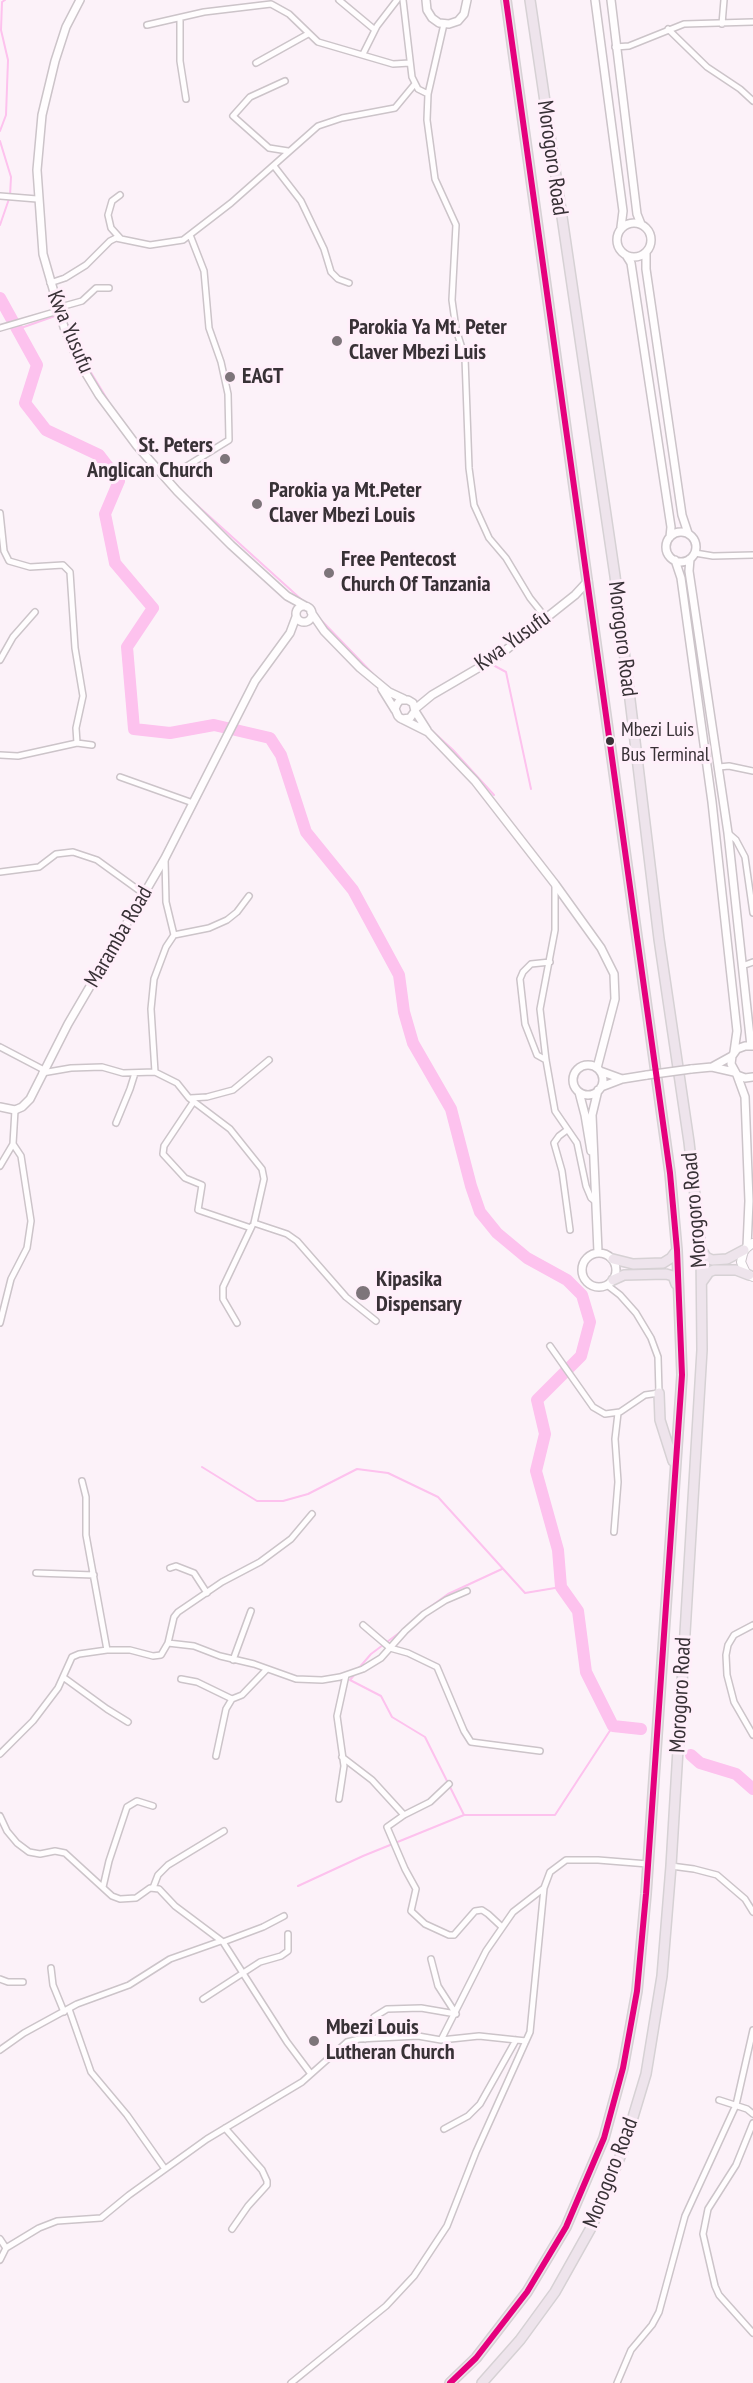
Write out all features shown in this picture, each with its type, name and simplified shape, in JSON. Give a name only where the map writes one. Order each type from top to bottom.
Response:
[{"type":"highway","name":"Morogoro Road","points":[[450,2383],[476,2358],[527,2292],[566,2227],[604,2138],[623,2068],[637,1991],[648,1864],[682,1375],[670,1173],[506,0]]},
{"type":"highway","name":"Morogoro Road","points":[[482,2383],[520,2340],[555,2292],[592,2226],[624,2147],[646,2074],[660,1987],[671,1866],[702,1362],[701,1249],[689,1142],[659,939],[615,576],[530,0]]},
{"type":"highway","points":[[701,1249],[706,1257],[712,1260],[727,1259],[748,1247]]},
{"type":"highway","points":[[613,1259],[633,1264],[663,1263],[671,1258],[676,1250]]},
{"type":"highway","points":[[702,1282],[709,1272],[714,1270],[736,1270],[751,1276]]},
{"type":"highway","points":[[610,1282],[624,1275],[666,1274],[673,1276],[677,1286]]},
{"type":"highway","points":[[658,1393],[660,1420],[675,1469]]},
{"type":"main road","points":[[748,1247],[741,1258],[742,1266],[751,1276]]},
{"type":"street","name":"Kwa Yusufu","points":[[80,0],[66,27],[42,115],[37,199],[43,254],[57,309],[79,362],[109,410],[166,479],[231,545],[286,596],[309,609],[324,630],[377,682],[395,696],[407,699],[419,700],[432,695],[497,657],[575,595],[588,581]]},
{"type":"street","points":[[241,7],[242,0]]},
{"type":"street","points":[[339,0],[375,30]]},
{"type":"street","points":[[363,54],[375,30],[397,0]]},
{"type":"street","points":[[403,0],[414,85],[428,94]]},
{"type":"street","points":[[426,0],[429,14],[435,21],[444,24],[453,23],[462,18],[467,0]]},
{"type":"street","points":[[595,0],[622,200],[621,227],[616,243],[631,263],[671,527],[667,551],[675,560],[681,578],[712,802],[737,1032],[731,1064],[745,1097],[749,1201],[748,1247]]},
{"type":"street","points":[[611,0],[615,48],[637,214],[641,224]]},
{"type":"street","points":[[722,24],[724,0]]},
{"type":"street","points":[[147,25],[204,12],[262,3],[274,4],[321,43],[393,64],[410,63]]},
{"type":"street","points":[[180,18],[180,61],[186,99]]},
{"type":"street","points":[[615,48],[629,46],[684,24],[753,22]]},
{"type":"street","points":[[444,24],[428,94],[428,139],[435,179],[456,225],[452,300],[456,329],[465,358],[469,468],[474,505],[489,538],[506,558],[530,598],[546,618]]},
{"type":"street","points":[[668,29],[707,67],[740,89],[753,101]]},
{"type":"street","points":[[256,63],[308,34]]},
{"type":"street","points":[[285,81],[250,97],[233,116],[269,148],[288,151]]},
{"type":"street","points":[[50,284],[86,265],[110,241],[120,238],[150,245],[173,243],[190,235],[274,166],[318,126],[342,118],[394,108],[414,85]]},
{"type":"street","points":[[274,166],[301,201],[324,249],[331,272],[338,279],[349,283]]},
{"type":"street","points":[[120,195],[111,201],[108,215],[111,228],[120,238]]},
{"type":"street","points":[[0,196],[37,199]]},
{"type":"street","points":[[621,227],[629,223],[641,224],[648,229],[651,237],[646,252],[646,269],[682,514],[688,533],[696,542],[689,571],[728,833],[752,1046],[741,1047],[712,1067]]},
{"type":"street","points":[[166,479],[229,440],[228,393],[221,362],[209,328],[204,271],[190,235]]},
{"type":"street","points":[[626,255],[634,257],[646,252]]},
{"type":"street","points":[[2,327],[82,301],[96,288],[109,288]]},
{"type":"street","points":[[0,513],[4,550],[9,561],[30,567],[63,565],[70,572],[75,648],[83,696],[76,728],[77,743]]},
{"type":"street","points":[[670,537],[680,531],[688,533]]},
{"type":"street","points":[[675,560],[682,562],[692,556],[753,555]]},
{"type":"street","name":"Kwa Yusufu","points":[[286,596],[296,615],[305,622],[324,630]]},
{"type":"street","points":[[301,606],[309,609],[311,618],[290,633],[301,606]]},
{"type":"street","points":[[0,660],[13,637],[35,612]]},
{"type":"street","name":"Maramba Road","points":[[15,1110],[30,1099],[68,1023],[165,858],[255,681],[290,633]]},
{"type":"street","name":"Kwa Yusufu","points":[[377,682],[395,711]]},
{"type":"street","name":"Kwa Yusufu","points":[[415,710],[432,695]]},
{"type":"street","points":[[428,732],[402,719],[395,711],[398,702],[407,699],[413,703],[428,732],[475,781],[555,884],[601,948],[614,974],[615,999],[599,1069],[603,1079],[592,1115],[598,1252]]},
{"type":"street","points":[[402,719],[410,718],[415,710]]},
{"type":"street","points":[[0,755],[18,756],[77,743],[92,745]]},
{"type":"street","points":[[719,767],[729,766],[753,771]]},
{"type":"street","points":[[120,777],[193,803]]},
{"type":"street","points":[[728,833],[736,840],[745,856],[753,913]]},
{"type":"street","points":[[0,872],[39,867],[60,852],[73,852],[97,860],[144,894]]},
{"type":"street","points":[[165,858],[166,902],[174,935]]},
{"type":"street","points":[[555,884],[556,921],[540,1009],[546,1060],[555,1111],[577,1143],[586,1186],[591,1198],[596,1202]]},
{"type":"street","points":[[155,1072],[151,1009],[154,979],[166,947],[174,935],[209,928],[227,920],[237,912],[249,896]]},
{"type":"street","points":[[546,1060],[537,1055],[525,1024],[520,979],[531,964],[550,962]]},
{"type":"street","points":[[742,966],[753,962]]},
{"type":"street","points":[[0,1047],[43,1071],[95,1066],[123,1074],[155,1072],[180,1085],[191,1100],[230,1129],[263,1172],[264,1179],[252,1225],[223,1287],[223,1299],[237,1323]]},
{"type":"street","points":[[269,1060],[233,1090],[191,1100],[164,1146],[163,1154],[185,1178],[202,1185],[198,1210],[287,1234],[297,1241],[346,1297],[376,1321]]},
{"type":"street","points":[[593,1156],[579,1092],[573,1081],[575,1072],[585,1065],[622,1079]]},
{"type":"street","points":[[579,1092],[587,1095],[622,1079],[712,1067],[745,1078],[753,1077]]},
{"type":"street","points":[[116,1123],[135,1073]]},
{"type":"street","points":[[0,1107],[15,1110],[13,1144],[0,1166]]},
{"type":"street","points":[[567,1130],[554,1143],[561,1171],[570,1230]]},
{"type":"street","points":[[0,1323],[11,1280],[27,1248],[31,1221],[21,1156],[13,1144]]},
{"type":"street","points":[[598,1252],[613,1259],[616,1271],[610,1282],[598,1287],[592,1285],[583,1274],[585,1260],[598,1252]]},
{"type":"street","points":[[550,1346],[593,1407],[604,1414],[618,1413],[645,1395],[658,1393],[658,1357],[651,1338],[636,1313],[610,1282]]},
{"type":"street","points":[[614,1532],[618,1482],[615,1439],[618,1413]]},
{"type":"street","points":[[82,1481],[86,1497],[86,1535],[107,1650]]},
{"type":"street","points":[[1,1749],[33,1720],[58,1688],[74,1656],[107,1650],[130,1650],[153,1656],[161,1655],[168,1643],[174,1617],[235,1574],[260,1563],[299,1531],[312,1514]]},
{"type":"street","points":[[170,1568],[176,1566],[194,1572],[207,1593]]},
{"type":"street","points":[[36,1573],[94,1575]]},
{"type":"street","points":[[168,1643],[187,1644],[233,1660],[306,1680],[322,1680],[363,1670],[374,1663],[405,1631],[432,1609],[467,1591]]},
{"type":"street","points":[[233,1660],[251,1611]]},
{"type":"street","points":[[363,1625],[390,1648],[408,1653],[438,1667],[464,1731],[471,1742],[540,1751]]},
{"type":"street","points":[[753,1625],[734,1635],[728,1645],[726,1655],[727,1675],[734,1702],[753,1735]]},
{"type":"street","points":[[216,1756],[226,1708],[232,1699],[242,1695],[267,1669]]},
{"type":"street","points":[[339,1799],[344,1766],[337,1716],[346,1675]]},
{"type":"street","points":[[63,1677],[128,1722]]},
{"type":"street","points":[[181,1679],[197,1682],[232,1699]]},
{"type":"street","points":[[342,1757],[372,1780],[404,1815]]},
{"type":"street","points":[[449,1784],[430,1802],[389,1824],[387,1830],[416,1888],[411,1911],[416,1917],[443,1934],[454,1935],[475,1911],[482,1910],[502,1927]]},
{"type":"street","points":[[103,1887],[127,1807],[137,1801],[153,1806]]},
{"type":"street","points":[[0,1816],[16,1843],[29,1852],[65,1853],[112,1896],[128,1900],[153,1888],[158,1875],[168,1865],[225,1831]]},
{"type":"street","points":[[291,2383],[386,2306],[414,2276],[447,2226],[476,2152],[532,2024],[532,1995],[543,1914],[544,1888],[550,1872],[566,1860],[648,1864]]},
{"type":"street","points":[[671,1866],[717,1875],[745,1899],[753,1912]]},
{"type":"street","points":[[153,1888],[159,1890],[175,1906],[222,1942],[287,2042],[311,2074]]},
{"type":"street","points":[[441,2040],[486,1951],[502,1927],[513,1912],[544,1888]]},
{"type":"street","points":[[0,2050],[24,2032],[66,2011],[129,1985],[170,1959],[263,1927],[284,1917]]},
{"type":"street","points":[[203,1999],[260,1962],[281,1956],[288,1951],[288,1934]]},
{"type":"street","points":[[431,1959],[438,1986],[456,2014]]},
{"type":"street","points":[[51,1968],[53,1984],[91,2072],[127,2115],[165,2169]]},
{"type":"street","points":[[0,1979],[22,1982]]},
{"type":"street","points":[[364,2039],[374,2017],[387,2009],[421,2008],[456,2014]]},
{"type":"street","points":[[617,2383],[631,2350],[652,2325],[659,2312],[685,2216],[736,2105],[753,2030]]},
{"type":"street","points":[[0,2260],[6,2248],[39,2228],[57,2221],[101,2218],[165,2169],[225,2128],[302,2082],[340,2046],[354,2040],[418,2036],[441,2040],[479,2036],[526,2041]]},
{"type":"street","points":[[444,2128],[468,2116],[480,2104],[516,2040]]},
{"type":"street","points":[[719,2100],[736,2105],[753,2114]]},
{"type":"street","points":[[753,2123],[736,2165],[708,2209],[704,2234],[719,2295],[753,2333]]},
{"type":"street","points":[[225,2128],[262,2170],[267,2181],[267,2185],[231,2229]]},
{"type":"street","points":[[0,2239],[6,2248]]},
{"type":"waterway","points":[[0,131],[6,115],[8,60],[1,30],[2,2],[5,0]]},
{"type":"waterway","points":[[0,141],[11,177],[10,196],[0,225]]},
{"type":"waterway","points":[[0,298],[37,365],[25,403],[46,430],[99,455],[119,481],[105,514],[115,563],[153,608],[127,647],[134,729],[170,733],[214,725],[270,738],[281,755],[306,832],[353,890],[399,975],[404,1012],[413,1043],[451,1109],[480,1212],[497,1233],[527,1258],[567,1280],[582,1295],[590,1322],[581,1356],[537,1400],[545,1434],[536,1471],[558,1550],[561,1587],[578,1611],[586,1672],[613,1726],[641,1729]]},
{"type":"waterway","points":[[16,326],[21,328],[55,316]]},
{"type":"waterway","points":[[68,325],[79,353],[112,407]]},
{"type":"waterway","points":[[137,441],[155,461]]},
{"type":"waterway","points":[[178,488],[303,601]]},
{"type":"waterway","points":[[319,618],[376,677]]},
{"type":"waterway","points":[[476,673],[493,665],[506,672],[531,789]]},
{"type":"waterway","points":[[429,728],[453,750],[494,795]]},
{"type":"waterway","points":[[202,1467],[257,1501],[283,1501],[308,1494],[357,1469],[388,1473],[438,1497],[525,1593],[561,1587]]},
{"type":"waterway","points":[[423,1612],[448,1594],[502,1569]]},
{"type":"waterway","points":[[358,1669],[371,1654],[403,1630]]},
{"type":"waterway","points":[[355,1674],[350,1680],[381,1696],[392,1717],[425,1737],[464,1815]]},
{"type":"waterway","points":[[298,1886],[363,1856],[464,1815],[555,1815],[613,1726]]},
{"type":"waterway","points":[[691,1755],[700,1763],[736,1774],[753,1789]]},
{"type":"transit line","points":[[450,2383],[476,2358],[527,2292],[566,2227],[604,2138],[623,2068],[637,1991],[646,1894],[682,1375],[677,1250],[670,1173],[506,0]]},
{"type":"place","name":"Parokia Ya Mt. Peter Claver Mbezi Luis","points":[[337,341]]},
{"type":"place","name":"EAGT","points":[[230,377]]},
{"type":"place","name":"St. Peters Anglican Church","points":[[225,459]]},
{"type":"place","name":"Parokia ya Mt.Peter Claver Mbezi Louis","points":[[257,504]]},
{"type":"place","name":"Free Pentecost Church Of Tanzania","points":[[329,573]]},
{"type":"place","name":"Mbezi Luis Bus Terminal","points":[[610,741]]},
{"type":"place","name":"Kipasika Dispensary","points":[[363,1293]]},
{"type":"place","name":"Mbezi Louis Lutheran Church","points":[[314,2041]]}]
